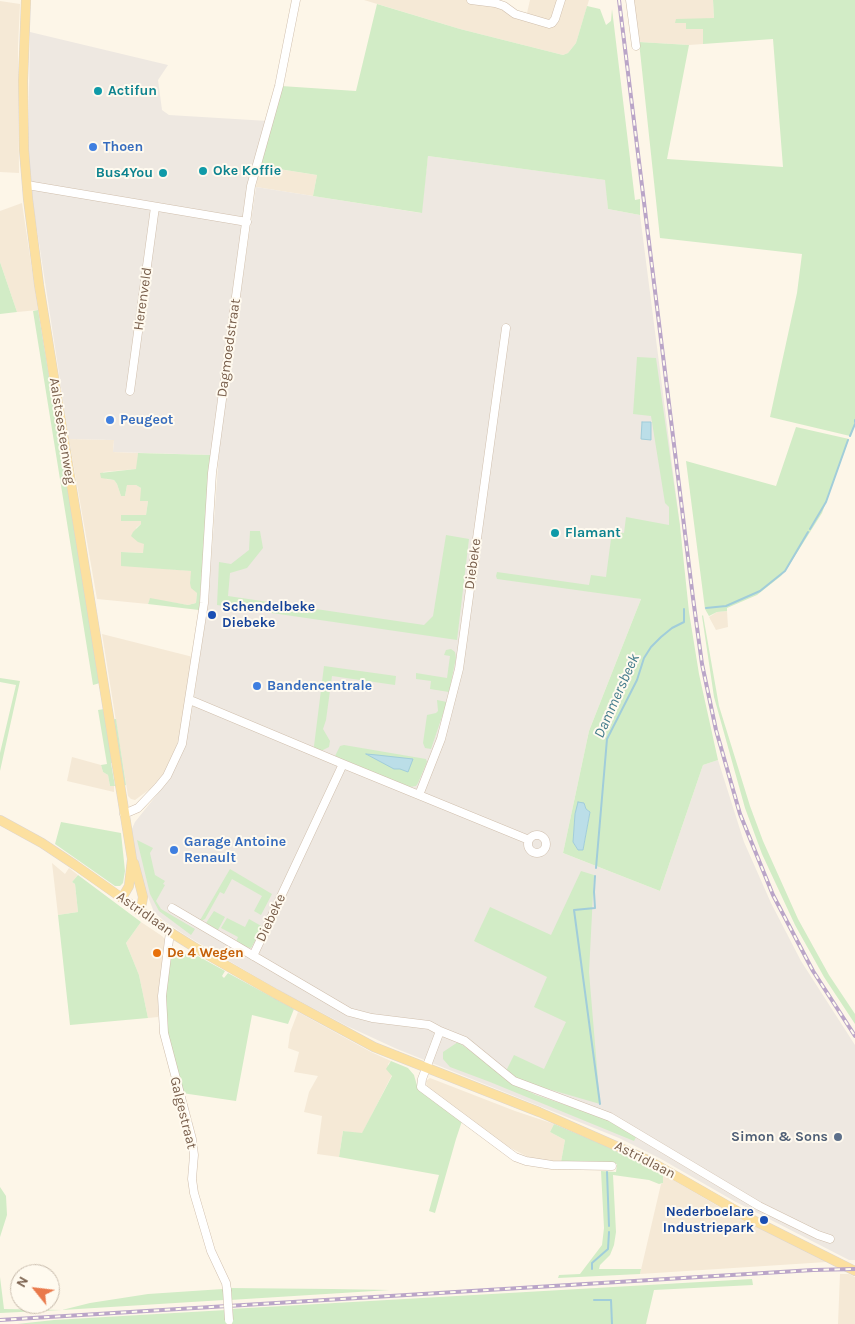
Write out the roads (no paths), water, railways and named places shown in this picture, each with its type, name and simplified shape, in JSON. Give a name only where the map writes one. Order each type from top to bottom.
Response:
[{"type":"main road","name":"Aalstsesteenweg","points":[[26,0],[23,81],[24,150],[39,285],[124,814],[132,859],[143,897],[138,910]]},
{"type":"main road","name":"Astridlaan","points":[[0,820],[42,843],[170,932],[276,994],[374,1047],[612,1143],[648,1160],[736,1210],[855,1271]]},
{"type":"main road","name":"Aalstsesteenweg","points":[[122,898],[129,886],[132,859]]},
{"type":"street","name":"Dagmoedstraat","points":[[124,814],[138,808],[167,776],[182,744],[204,603],[213,465],[253,178],[279,86],[296,0]]},
{"type":"street","points":[[471,0],[495,3],[504,6],[515,14],[548,24],[552,23],[555,19],[561,0]]},
{"type":"street","points":[[630,0],[636,46]]},
{"type":"street","points":[[27,185],[247,222]]},
{"type":"street","name":"Herenveld","points":[[130,391],[155,207]]},
{"type":"street","name":"Diebeke","points":[[419,794],[441,739],[459,669],[506,328]]},
{"type":"street","points":[[190,700],[529,840]]},
{"type":"street","name":"Diebeke","points":[[253,956],[342,764]]},
{"type":"street","name":"Astridlaan","points":[[172,908],[349,1012],[372,1018],[429,1025],[465,1041],[514,1081],[593,1110],[624,1124],[759,1206],[830,1239]]},
{"type":"street","name":"Galgestraat","points":[[170,932],[162,996],[164,1033],[192,1139],[194,1155],[192,1180],[194,1193],[210,1251],[226,1283],[229,1322]]},
{"type":"street","name":"Astridlaan","points":[[440,1031],[421,1083],[422,1087],[515,1158],[552,1165],[612,1166]]},
{"type":"street","points":[[736,1210],[743,1197]]},
{"type":"water","points":[[642,422],[651,422],[651,440],[641,439]]},
{"type":"water","points":[[366,754],[413,759],[408,772],[394,769]]},
{"type":"water","points":[[578,802],[584,803],[586,809],[590,812],[583,850],[578,850],[573,842]]},
{"type":"waterway","name":"Dammersbeek","points":[[850,436],[855,424]]},
{"type":"waterway","name":"Dammersbeek","points":[[810,529],[826,502],[848,440]]},
{"type":"waterway","name":"Dammersbeek","points":[[706,608],[726,606],[760,591],[785,571],[808,532]]},
{"type":"waterway","name":"Dammersbeek","points":[[596,868],[607,739],[637,680],[644,658],[661,637],[672,628],[684,622],[684,609]]},
{"type":"waterway","name":"Dammersbeek","points":[[595,876],[595,908],[574,910],[600,1104]]},
{"type":"waterway","name":"Dammersbeek","points":[[607,1172],[609,1226]]},
{"type":"waterway","name":"Dammersbeek","points":[[592,1269],[592,1263],[608,1249],[609,1232]]},
{"type":"waterway","name":"Dammersbeek","points":[[594,1300],[611,1300],[612,1324]]},
{"type":"railway","points":[[619,0],[693,598],[702,664],[716,730],[740,814],[773,895],[813,971],[855,1036]]},
{"type":"railway","points":[[0,1320],[813,1270],[855,1269]]},
{"type":"place","name":"Actifun","points":[[98,91]]},
{"type":"place","name":"Thoen","points":[[93,147]]},
{"type":"place","name":"Oke Koffie","points":[[203,171]]},
{"type":"place","name":"Bus4You","points":[[163,173]]},
{"type":"place","name":"Peugeot","points":[[110,420]]},
{"type":"place","name":"Flamant","points":[[555,533]]},
{"type":"place","name":"Schendelbeke Diebeke","points":[[212,615]]},
{"type":"place","name":"Bandencentrale","points":[[257,686]]},
{"type":"place","name":"Garage Antoine Renault","points":[[174,850]]},
{"type":"place","name":"De 4 Wegen","points":[[157,953]]},
{"type":"place","name":"Simon & Sons","points":[[838,1137]]},
{"type":"place","name":"Nederboelare Industriepark","points":[[764,1220]]}]
